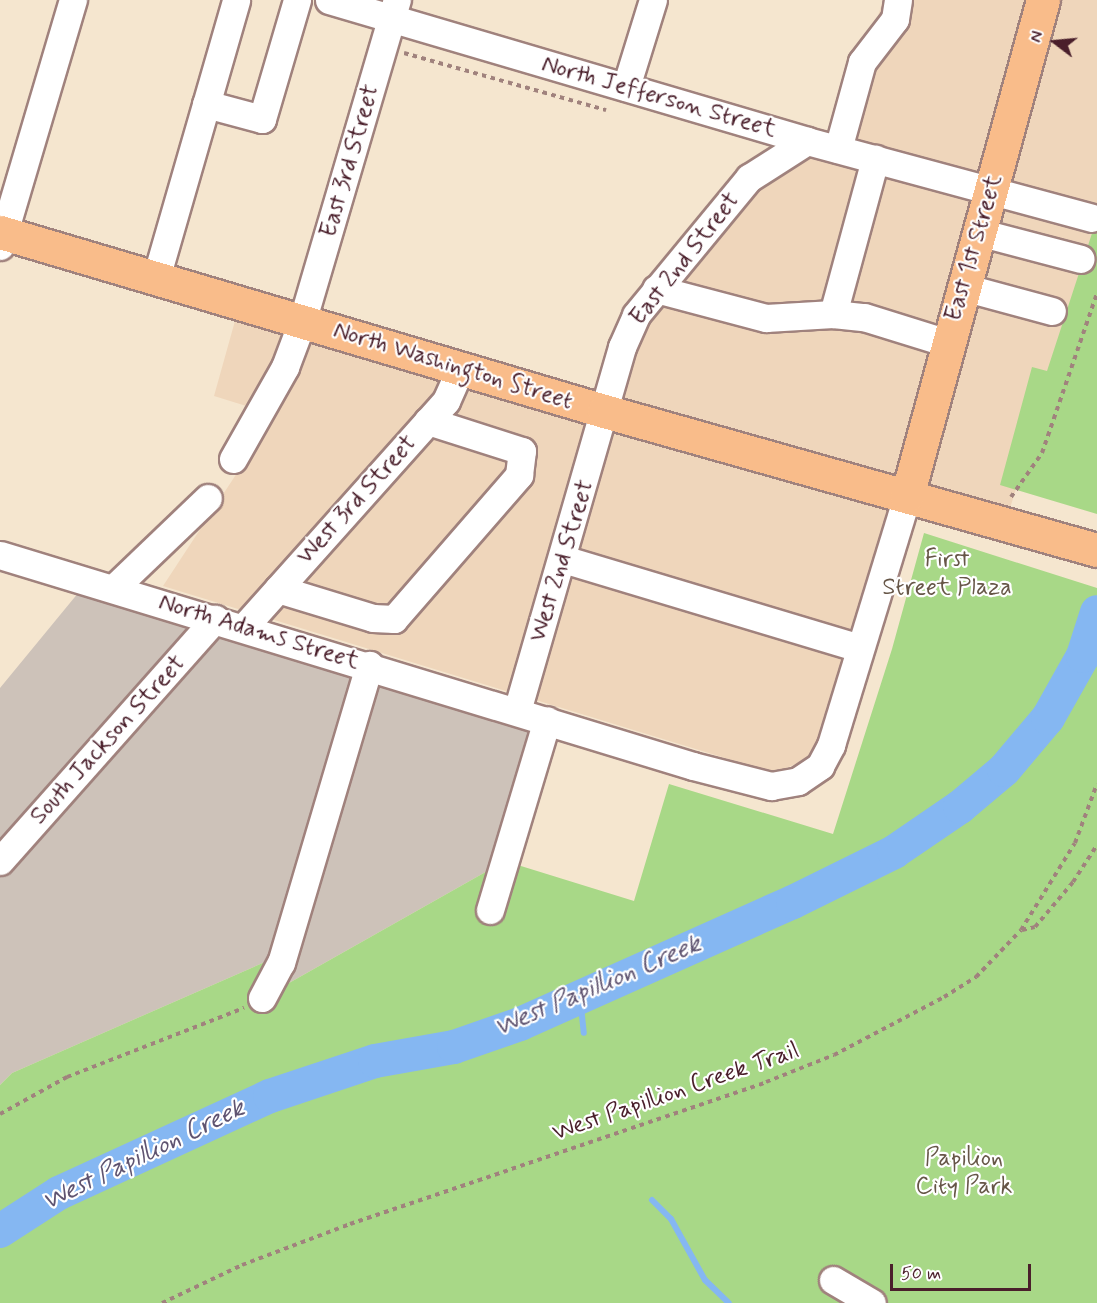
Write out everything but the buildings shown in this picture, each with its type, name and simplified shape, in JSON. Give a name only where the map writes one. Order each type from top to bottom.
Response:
[{"type":"main road","name":"East 1st Street","points":[[906,496],[1043,0]]},
{"type":"main road","name":"North Washington Street","points":[[1,237],[156,278],[604,411],[1097,549]]},
{"type":"street","points":[[1,237],[11,168],[73,0]]},
{"type":"street","points":[[156,278],[236,0]]},
{"type":"street","points":[[206,104],[262,119],[297,0]]},
{"type":"street","name":"North Jefferson Street","points":[[329,0],[395,9],[626,87],[765,129],[1092,218]]},
{"type":"street","points":[[626,87],[653,0]]},
{"type":"street","points":[[838,149],[862,62],[895,19],[898,0]]},
{"type":"street","name":"East 3rd Street","points":[[233,459],[285,368],[303,322],[395,9]]},
{"type":"street","points":[[749,178],[765,129]]},
{"type":"street","points":[[749,178],[807,141]]},
{"type":"street","points":[[833,314],[875,159]]},
{"type":"street","name":"East 2nd Street","points":[[604,411],[628,331],[656,289],[749,178]]},
{"type":"street","points":[[978,232],[1081,259]]},
{"type":"street","points":[[963,287],[1052,311]]},
{"type":"street","points":[[656,289],[766,318],[833,314],[864,317],[948,342]]},
{"type":"street","name":"West 3rd Street","points":[[244,627],[446,401],[461,369]]},
{"type":"street","name":"West 2nd Street","points":[[517,711],[564,560],[604,411]]},
{"type":"street","points":[[278,589],[373,618],[394,619],[519,475],[522,451],[428,421]]},
{"type":"street","points":[[490,910],[548,720],[771,786],[798,781],[820,766],[831,745],[906,496]]},
{"type":"street","points":[[114,588],[208,498]]},
{"type":"street","name":"North Adams Street","points":[[0,555],[548,720]]},
{"type":"street","points":[[564,560],[860,648]]},
{"type":"street","name":"South Jackson Street","points":[[0,861],[215,619]]},
{"type":"street","points":[[261,998],[281,963],[369,665]]},
{"type":"street","points":[[833,1280],[872,1303]]},
{"type":"path","points":[[383,48],[606,111]]},
{"type":"path","points":[[1011,497],[1042,453],[1097,293]]},
{"type":"path","name":"West Papillion Creek Trail","points":[[162,1303],[242,1265],[351,1224],[490,1174],[694,1110],[834,1056],[976,977],[1021,930],[1075,843],[1097,784]]},
{"type":"path","points":[[1021,930],[1035,927],[1073,882],[1097,845]]},
{"type":"path","points":[[0,1114],[67,1077],[244,1008],[261,998]]},
{"type":"shaded area","points":[[883,0],[1097,0],[1097,226],[1003,531],[892,498],[815,756],[774,773],[163,586],[275,415],[214,396],[240,303],[577,410],[778,142],[835,154]]},
{"type":"shaded area","points":[[88,581],[547,720],[505,861],[289,983],[274,958],[12,1073],[0,1085],[0,688]]},
{"type":"green space","points":[[1097,218],[1097,514],[1000,485],[1032,367],[1047,371]]},
{"type":"green space","points":[[924,533],[1097,588],[1097,1303],[0,1303],[0,1085],[12,1073],[274,958],[303,929],[289,983],[505,861],[634,901],[669,784],[833,834],[892,649]]},
{"type":"waterway","name":"West Papillion Creek","points":[[0,1231],[59,1193],[270,1096],[375,1061],[454,1047],[520,1024],[793,902],[894,852],[960,807],[1004,770],[1048,718],[1083,656],[1097,612]]},
{"type":"waterway","points":[[580,997],[584,1033]]},
{"type":"waterway","points":[[652,1200],[671,1219],[705,1280],[729,1303]]},
{"type":"park label","name":"First Street Plaza","points":[[947,574]]},
{"type":"park label","name":"Papilion City Park","points":[[964,1173]]}]
